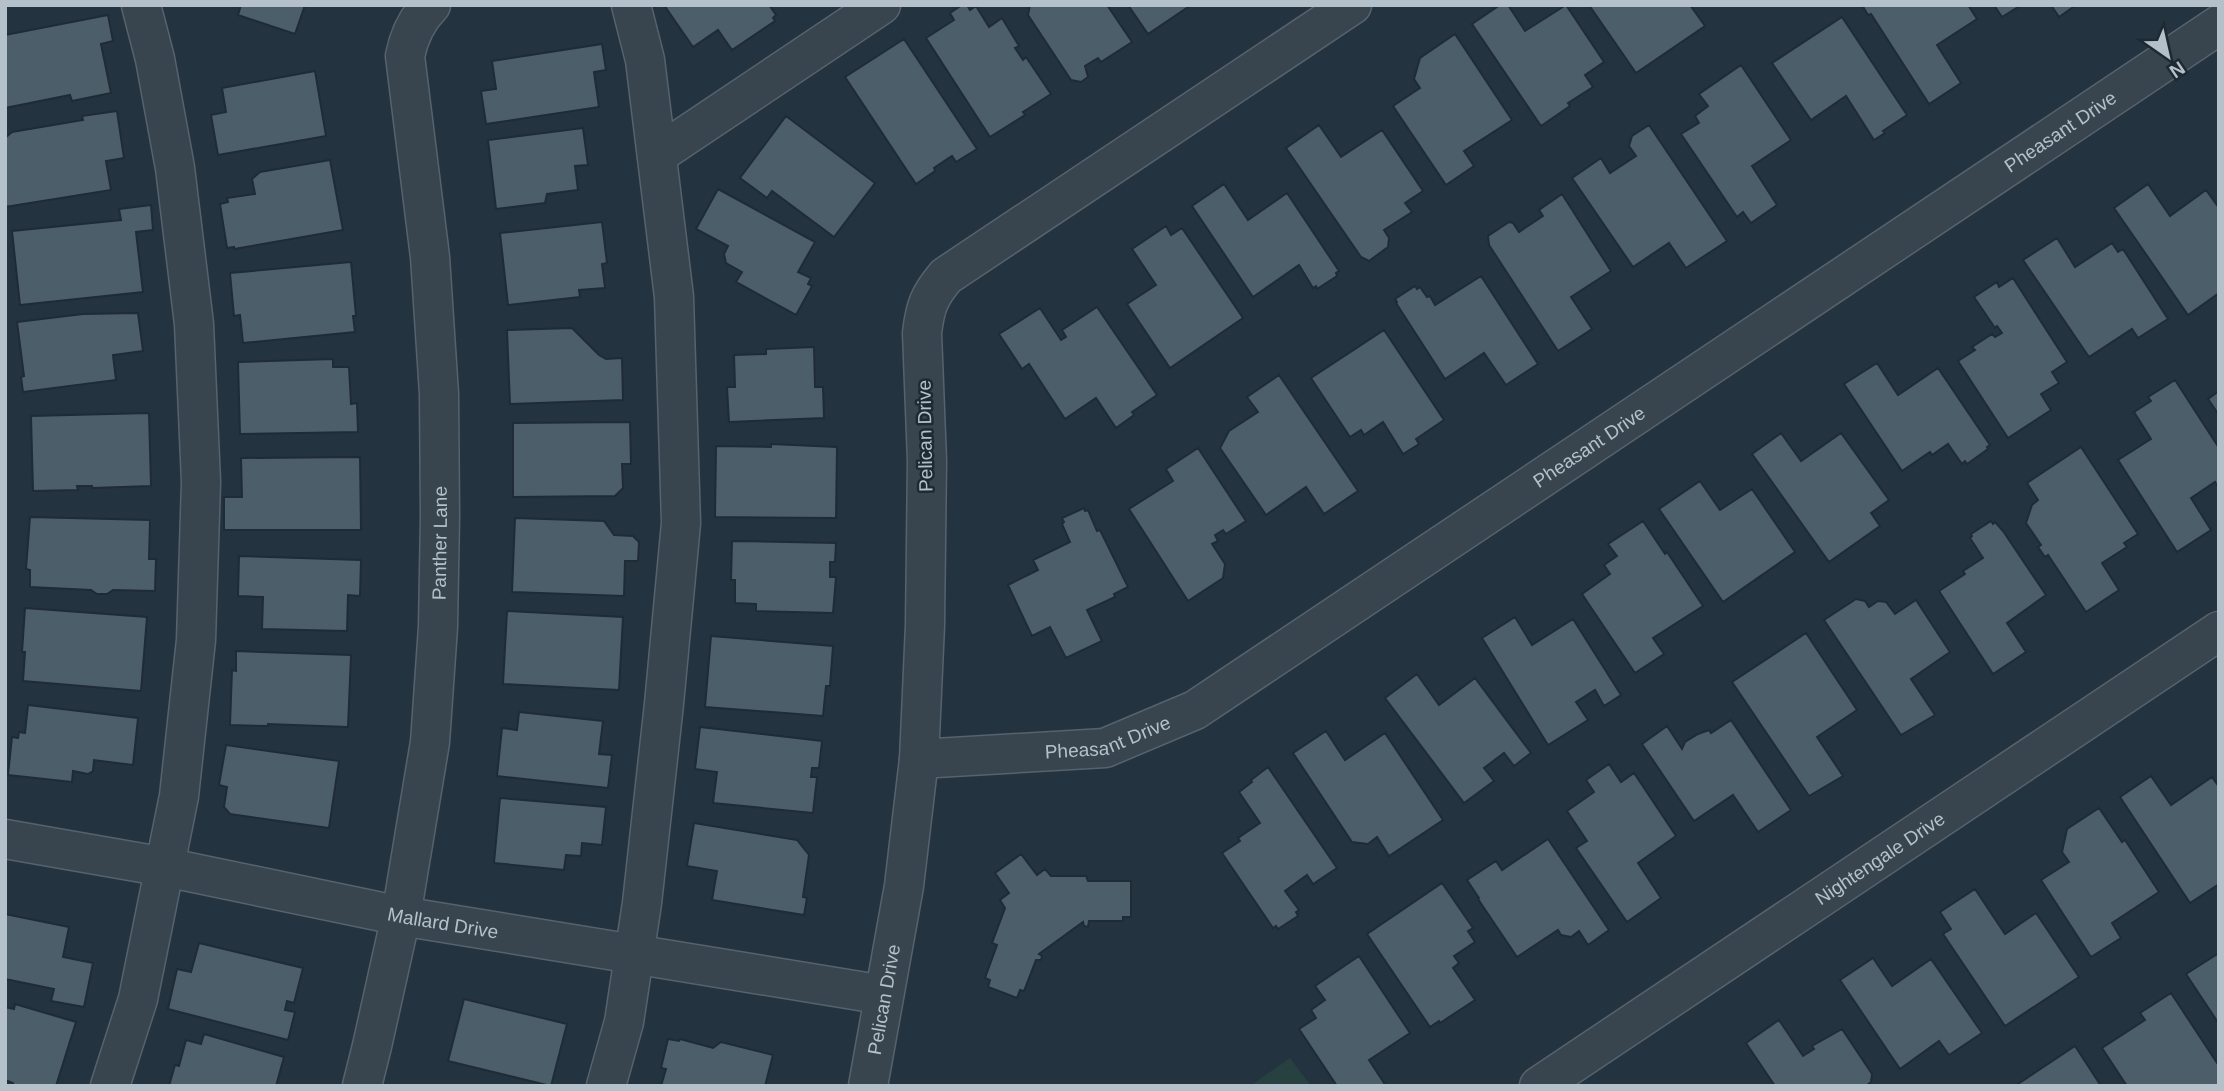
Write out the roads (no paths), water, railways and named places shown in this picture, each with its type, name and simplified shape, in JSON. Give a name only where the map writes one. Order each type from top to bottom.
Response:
[{"type":"street","points":[[110,1086],[138,999],[178,796],[196,639],[201,482],[194,324],[175,168],[155,59],[141,5]]},
{"type":"street","name":"Panther Lane","points":[[362,1086],[401,916],[429,742],[438,627],[439,394],[430,257],[405,56],[410,34],[430,5]]},
{"type":"street","points":[[606,1086],[624,1023],[642,903],[681,523],[674,297],[645,60],[631,5]]},
{"type":"street","points":[[657,155],[881,5]]},
{"type":"street","name":"Pelican Drive","points":[[868,1086],[904,886],[919,760],[925,625],[927,461],[922,333],[924,312],[932,292],[946,276],[1352,5]]},
{"type":"street","name":"Pheasant Drive","points":[[919,760],[1105,748],[1195,710],[2219,25]]},
{"type":"street","name":"Nightengale Drive","points":[[1539,1086],[2219,631]]},
{"type":"street","name":"Mallard Drive","points":[[5,839],[166,867],[401,916],[884,995]]}]
